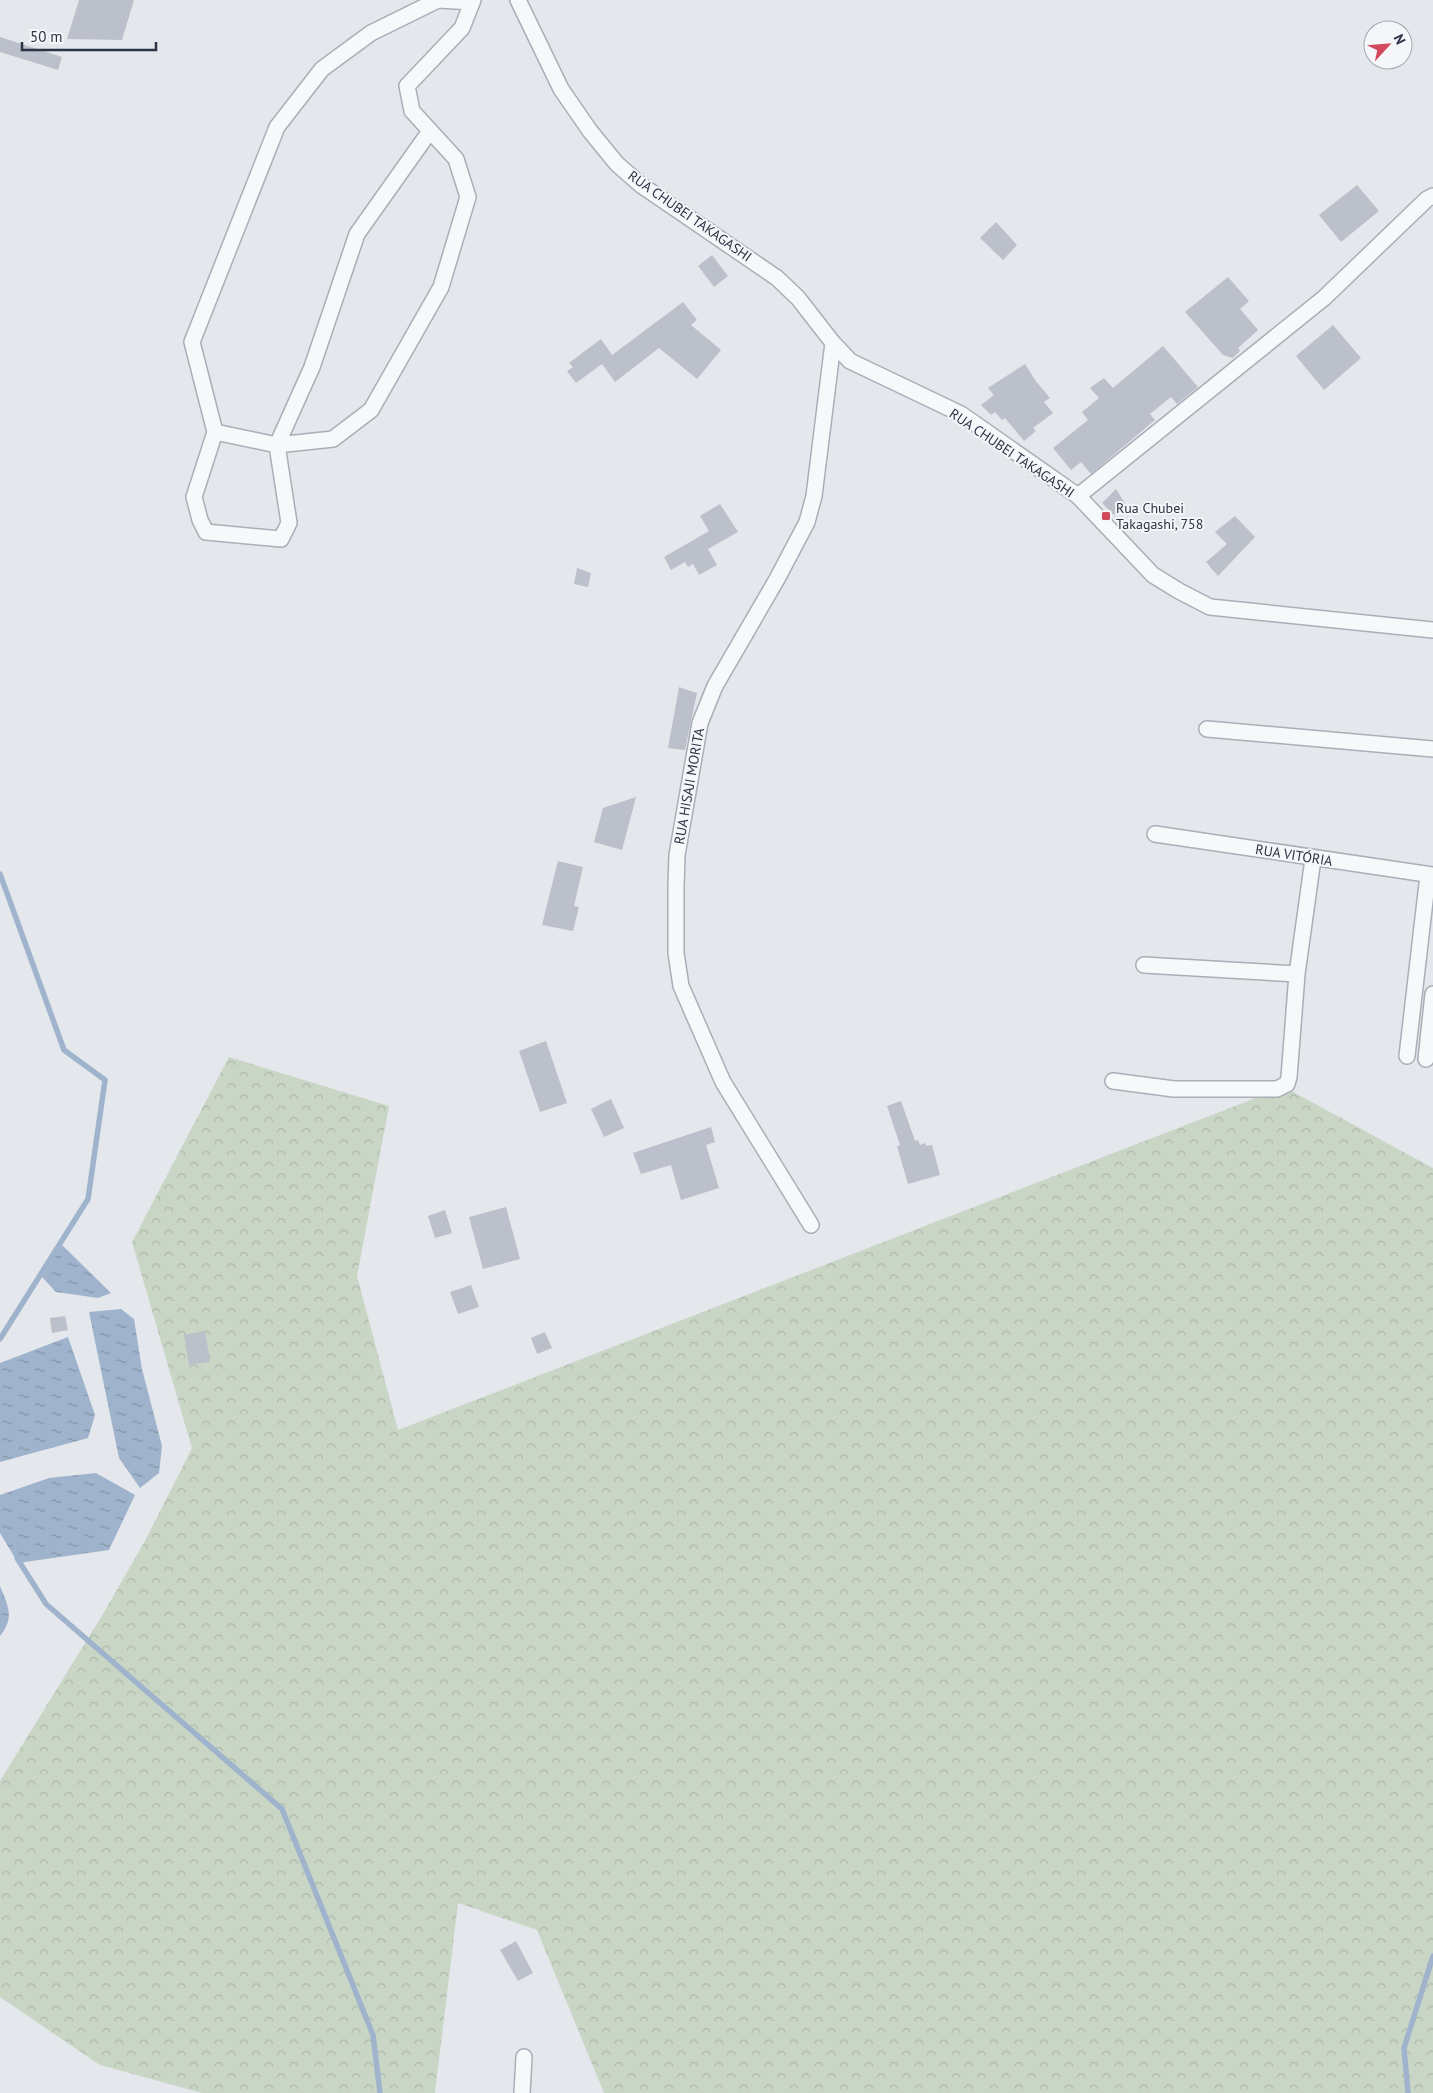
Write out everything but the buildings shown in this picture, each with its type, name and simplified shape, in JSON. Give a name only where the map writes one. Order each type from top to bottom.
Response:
[{"type":"street","points":[[215,432],[277,445],[333,439],[371,410],[441,287],[468,197],[456,159],[412,111],[407,86],[462,28],[472,1],[438,0],[371,33],[322,69],[277,127],[192,342],[215,432],[194,497],[200,520],[206,532],[282,539],[289,523],[277,445],[312,367],[357,234],[430,131]]},
{"type":"street","name":"RUA CHUBEI TAKAGASHI","points":[[518,0],[561,89],[590,131],[617,164],[641,185],[776,278],[798,298],[833,343],[850,361],[961,414],[1078,496],[1153,575],[1210,607],[1433,630]]},
{"type":"street","points":[[1078,496],[1324,298],[1427,199],[1433,196]]},
{"type":"street","name":"RUA HISAJI MORITA","points":[[811,1225],[723,1082],[681,986],[676,953],[676,855],[700,723],[715,686],[777,579],[807,522],[814,496],[833,343]]},
{"type":"street","points":[[1207,729],[1433,749]]},
{"type":"street","name":"RUA VITÓRIA","points":[[1155,834],[1430,875]]},
{"type":"street","points":[[1113,1081],[1174,1089],[1281,1088],[1286,1084],[1289,1077],[1297,974],[1313,859]]},
{"type":"street","points":[[1407,1056],[1430,875]]},
{"type":"street","points":[[1144,965],[1297,974]]},
{"type":"street","points":[[1426,1059],[1433,994]]},
{"type":"street","points":[[522,2093],[524,2057]]},
{"type":"green space","points":[[229,1057],[389,1106],[357,1276],[398,1430],[1284,1087],[1433,1168],[1433,2093],[604,2093],[537,1930],[458,1903],[435,2093],[202,2093],[100,2065],[0,1997],[0,1781],[103,1614],[145,1541],[192,1448],[132,1242]]},
{"type":"water","points":[[62,1245],[111,1293],[98,1298],[56,1292],[42,1277]]},
{"type":"water","points":[[121,1309],[134,1319],[142,1369],[162,1446],[159,1473],[140,1488],[119,1458],[89,1312]]},
{"type":"water","points":[[68,1337],[95,1415],[88,1438],[0,1462],[0,1363]]},
{"type":"water","points":[[96,1473],[135,1495],[109,1550],[18,1563],[0,1533],[0,1495],[49,1478]]},
{"type":"water","points":[[0,1586],[9,1611],[9,1617],[5,1629],[0,1636]]},
{"type":"waterway","points":[[0,874],[64,1050],[105,1080],[88,1199],[0,1339]]},
{"type":"waterway","points":[[17,1558],[46,1604],[282,1809],[373,2035],[380,2093]]},
{"type":"waterway","points":[[1408,2093],[1404,2048],[1433,1956]]},
{"type":"place","name":"Rua Chubei Takagashi, 758","points":[[1106,516]]}]
